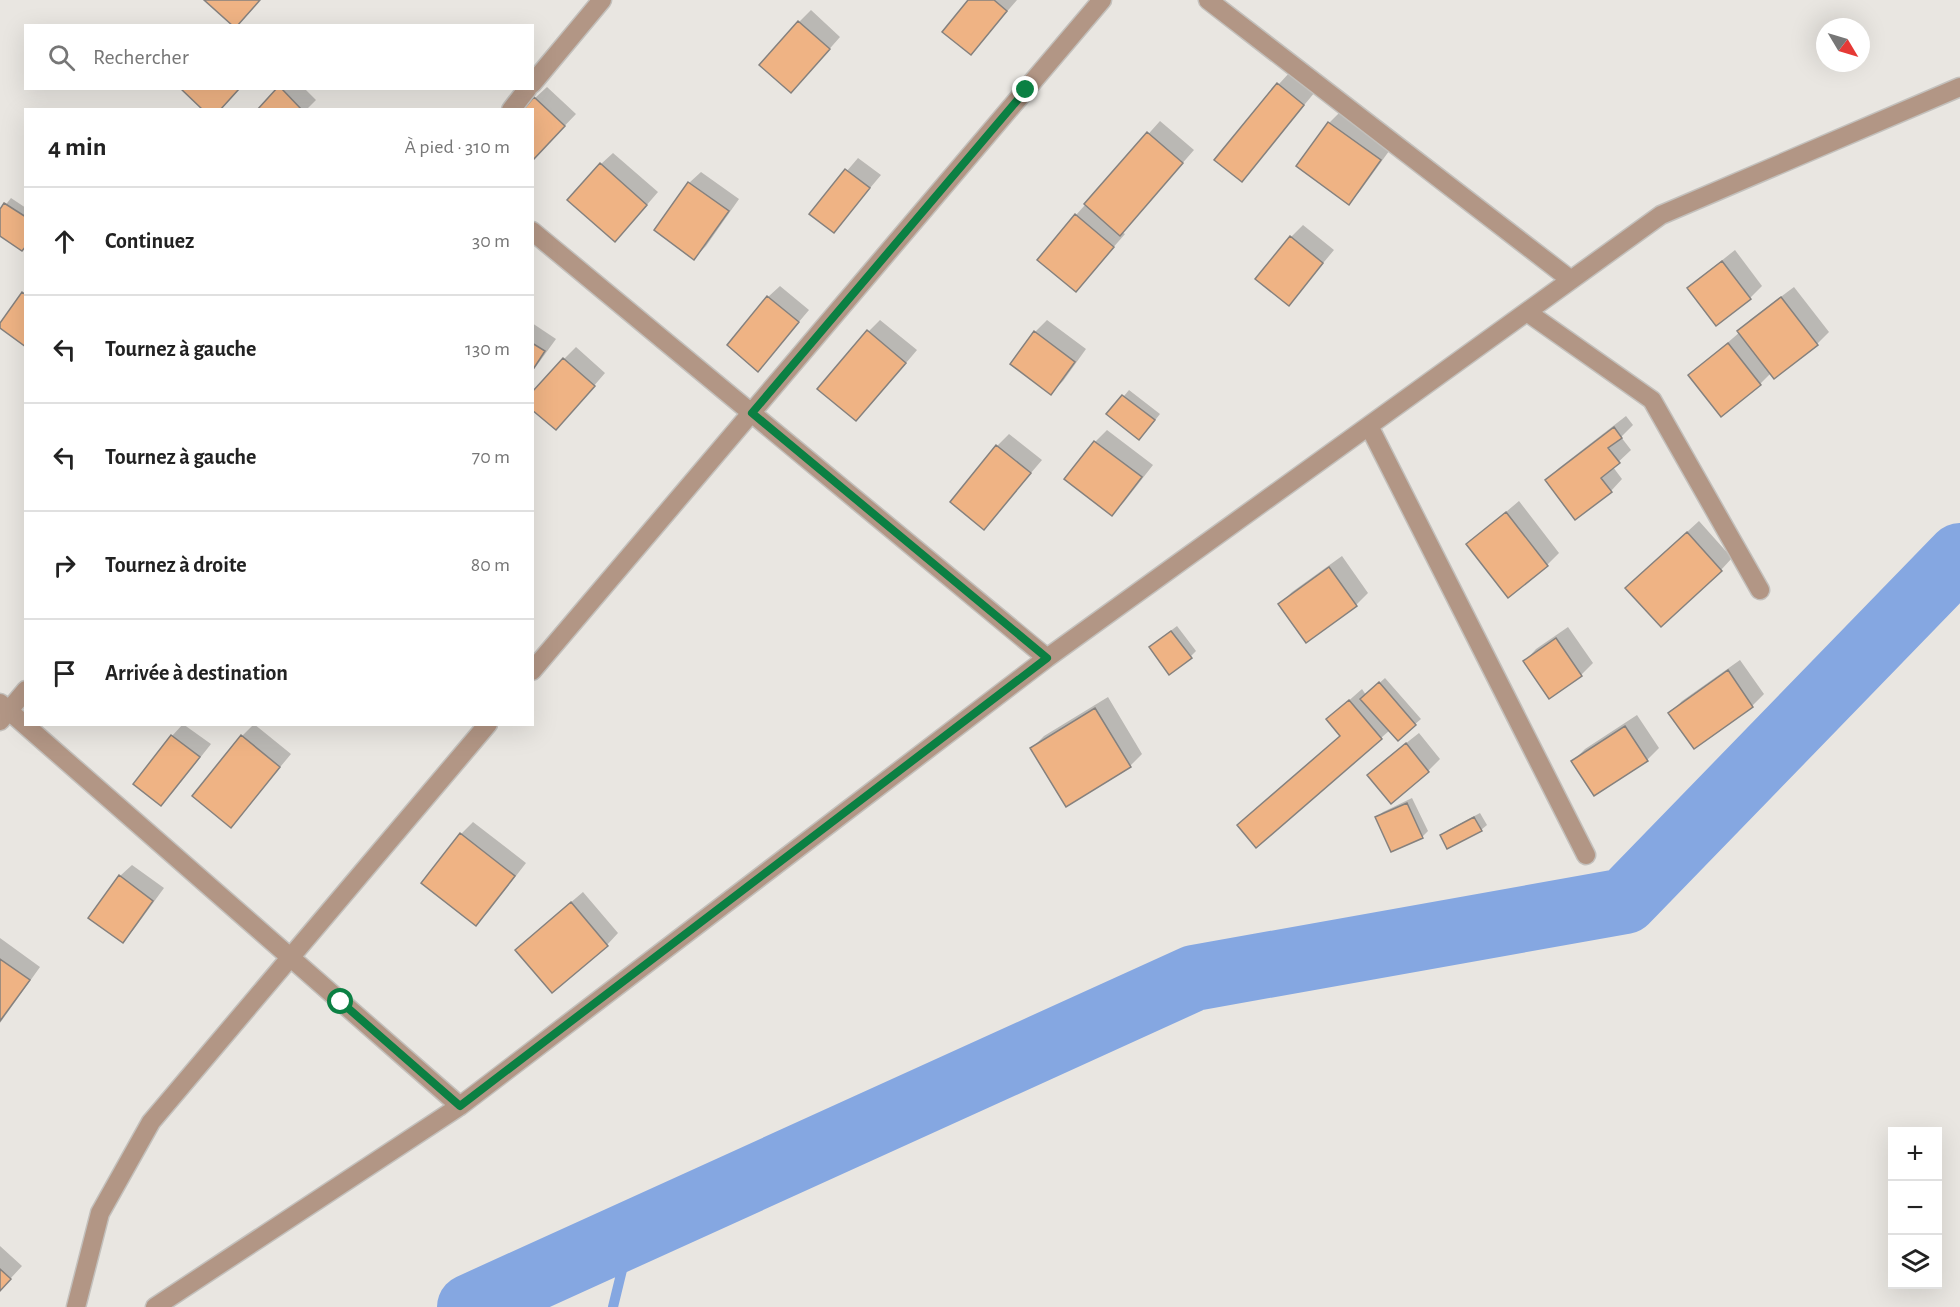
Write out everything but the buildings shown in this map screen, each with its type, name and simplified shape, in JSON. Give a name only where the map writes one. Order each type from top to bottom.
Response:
[{"type":"street","points":[[534,82],[602,0]]},
{"type":"street","points":[[534,669],[1102,0]]},
{"type":"street","points":[[1208,0],[1571,280]]},
{"type":"street","points":[[155,1307],[460,1106],[1047,658],[1661,215],[1960,87]]},
{"type":"street","points":[[513,108],[526,90]]},
{"type":"street","points":[[534,233],[1047,658]]},
{"type":"street","points":[[1527,312],[1652,400],[1760,590]]},
{"type":"street","points":[[1369,426],[1586,855]]},
{"type":"street","points":[[24,692],[3,712],[290,957],[460,1106]]},
{"type":"street","points":[[76,1307],[100,1213],[151,1122],[486,726]]},
{"type":"waterway","points":[[470,1307],[1194,978],[1625,901],[1960,556]]},
{"type":"waterway","points":[[613,1307],[631,1233]]},
{"type":"route","points":[[341,1002],[460,1106],[1047,658],[752,413],[1026,90]]}]
